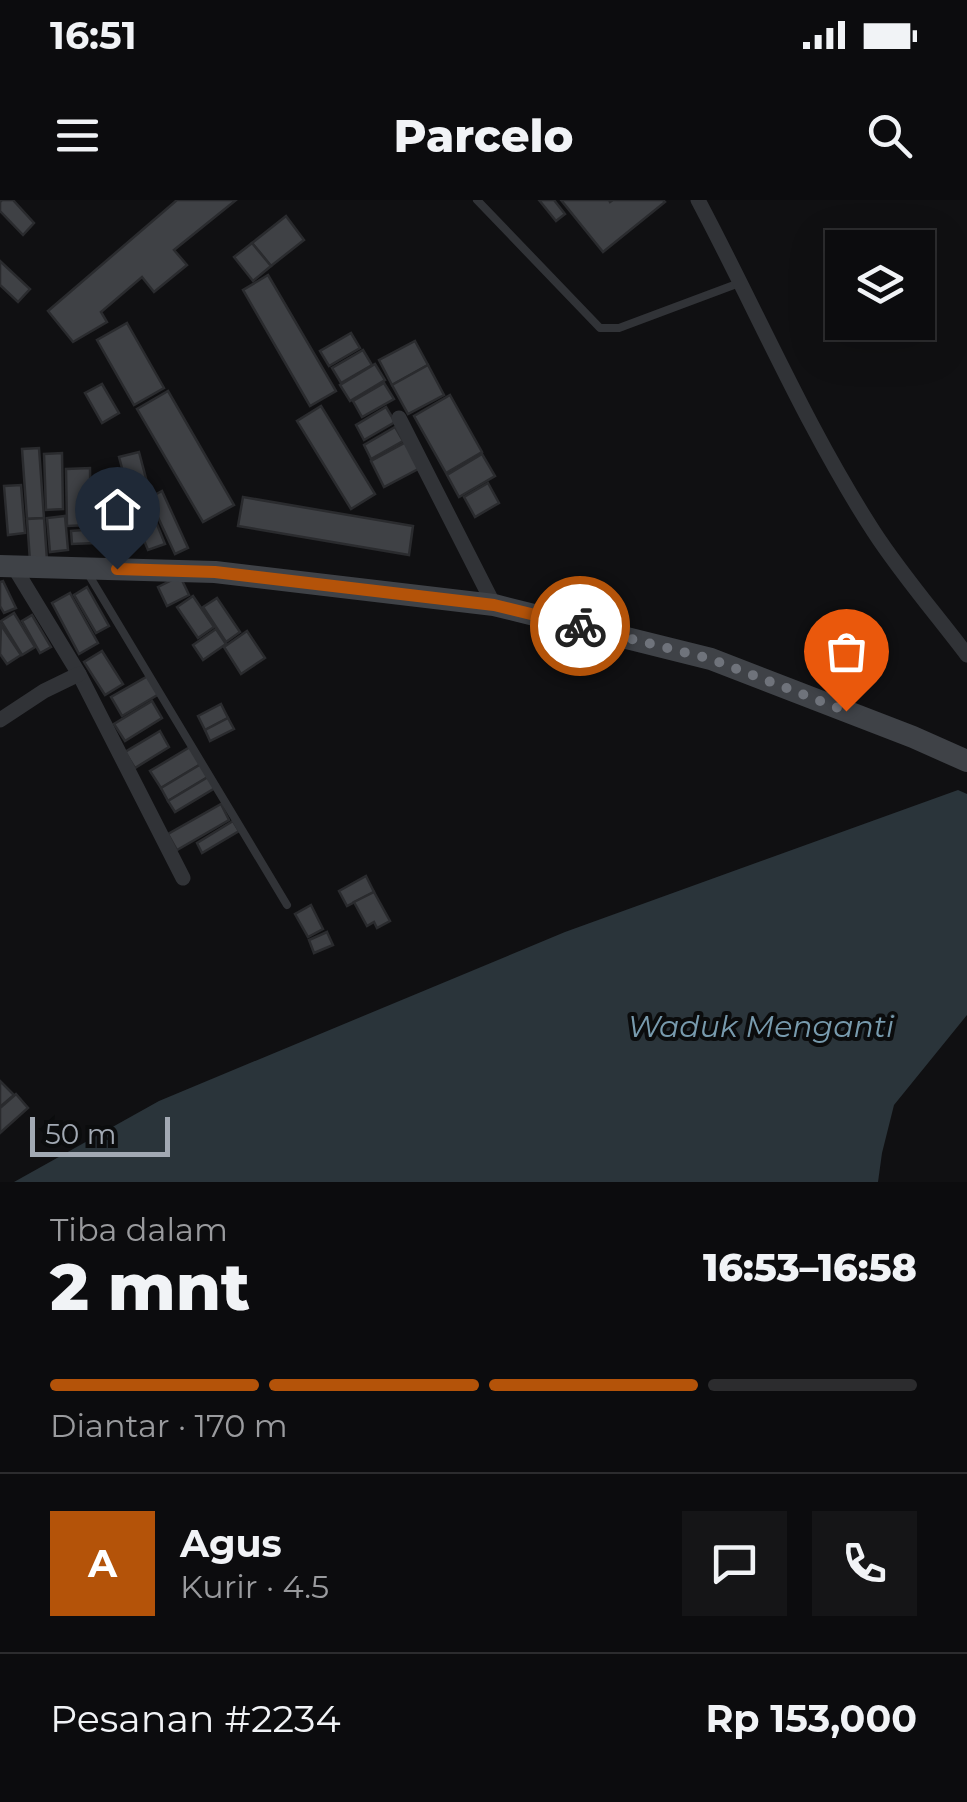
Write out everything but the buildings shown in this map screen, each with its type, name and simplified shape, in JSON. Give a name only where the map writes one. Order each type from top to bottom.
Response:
[{"type":"main road","points":[[7,566],[215,572],[494,605],[711,659],[913,736],[967,761]]},
{"type":"street","points":[[698,200],[785,372],[875,533],[967,655]]},
{"type":"street","points":[[399,418],[494,605]]},
{"type":"street","points":[[7,566],[79,674],[183,878]]},
{"type":"street","points":[[0,720],[79,674]]},
{"type":"lane","points":[[477,200],[600,328],[618,328],[742,282]]},
{"type":"lane","points":[[85,568],[287,905]]},
{"type":"water","name":"Waduk Menganti","points":[[958,790],[967,794],[967,1015],[894,1105],[878,1182],[14,1182],[159,1101],[565,932]]},
{"type":"way so far","points":[[580,626],[711,659],[846,711]]},
{"type":"route","points":[[117,569],[215,572],[494,605],[580,626]]}]
